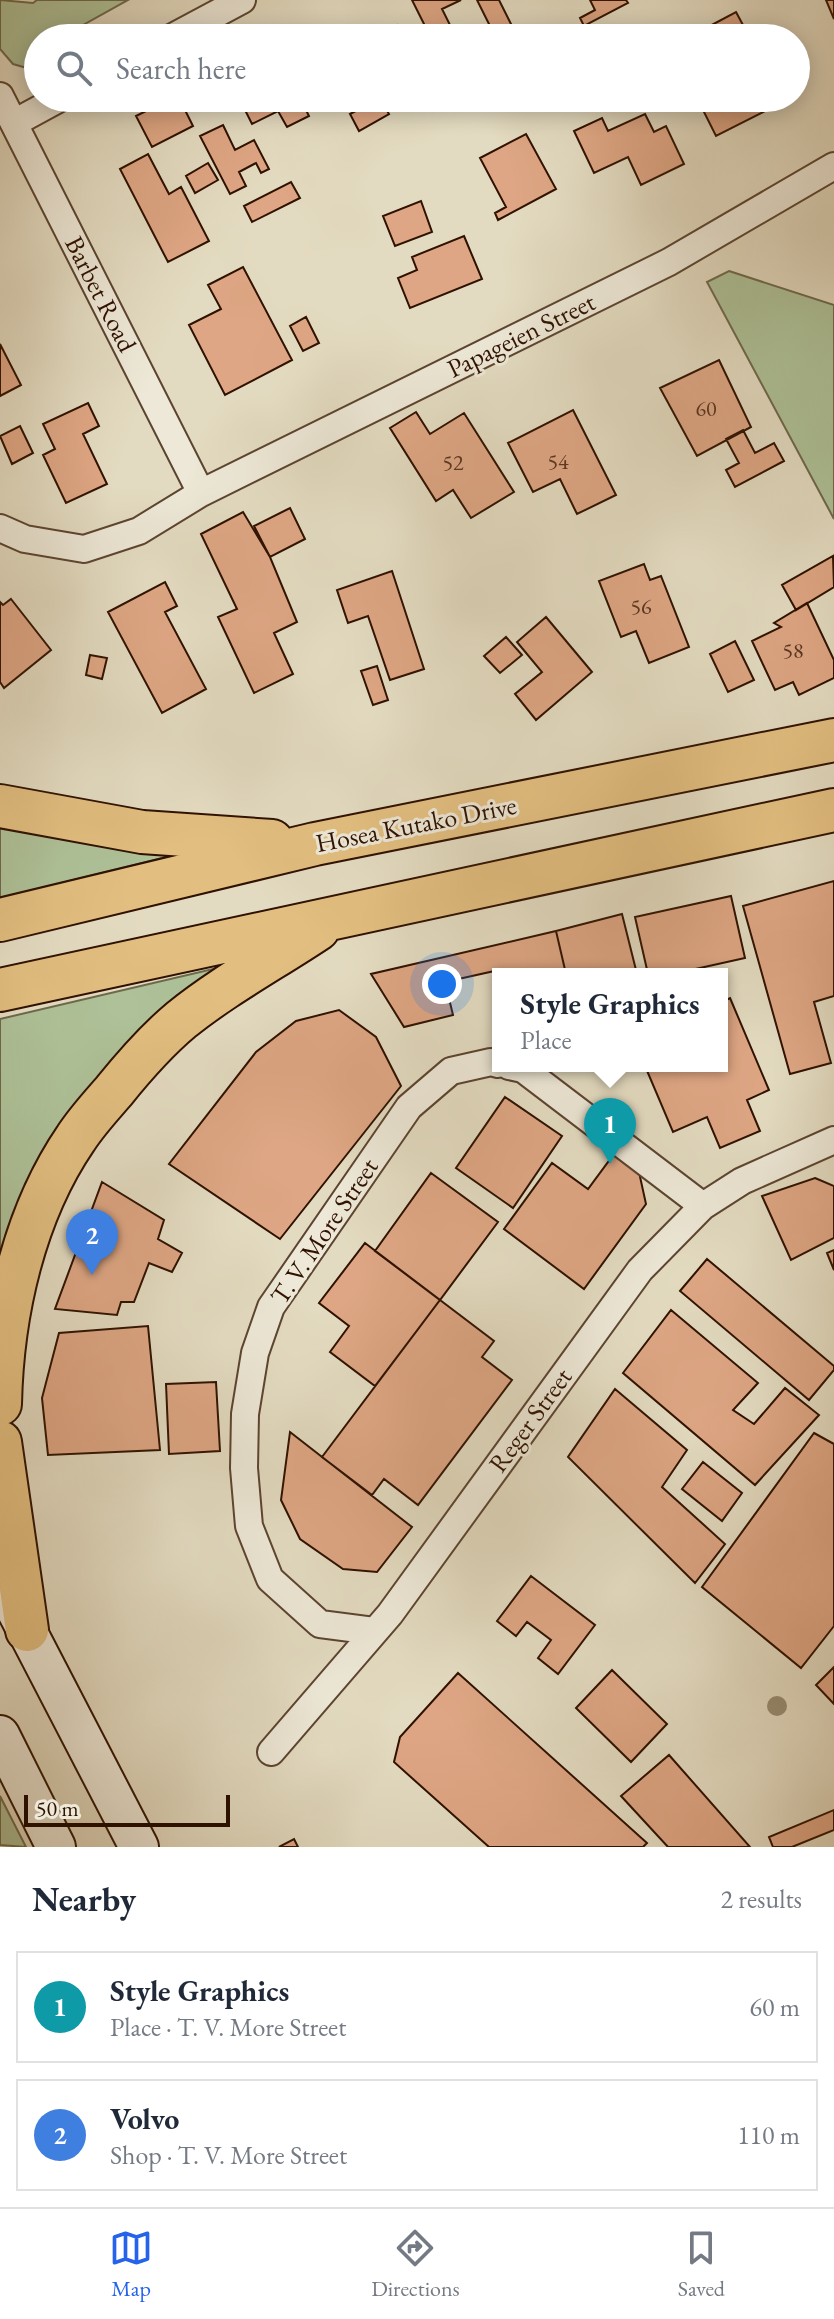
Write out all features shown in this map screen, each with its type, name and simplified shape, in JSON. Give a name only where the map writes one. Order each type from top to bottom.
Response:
[{"type":"main road","name":"Hosea Kutako Drive","points":[[0,920],[315,844],[834,740]]},
{"type":"main road","points":[[0,806],[142,832],[315,844]]},
{"type":"main road","points":[[0,990],[834,810]]},
{"type":"main road","points":[[0,1404],[1,1363],[14,1284],[33,1224],[75,1138],[144,1055],[181,1020],[220,991],[336,918]]},
{"type":"main road","points":[[0,1442],[27,1630]]},
{"type":"main road","points":[[0,1580],[139,1847]]},
{"type":"main road","points":[[0,1735],[56,1847]]},
{"type":"street","points":[[197,24],[242,0]]},
{"type":"street","name":"Barbet Road","points":[[0,96],[201,493]]},
{"type":"street","points":[[14,123],[34,112]]},
{"type":"street","name":"Papageien Street","points":[[0,528],[25,539],[84,549],[139,531],[201,493],[669,262],[834,166]]},
{"type":"street","name":"T. V. More Street","points":[[374,1631],[320,1624],[270,1579],[249,1526],[244,1468],[245,1414],[255,1353],[271,1307],[409,1107],[451,1071],[492,1062]]},
{"type":"street","points":[[527,1072],[703,1206]]},
{"type":"street","name":"Reger Street","points":[[271,1752],[390,1614],[640,1270],[703,1206],[742,1181],[834,1140]]},
{"type":"green space","points":[[0,0],[33,3],[37,0],[128,0],[85,24],[24,24],[24,67],[13,64],[0,49]]},
{"type":"green space","points":[[729,271],[834,305],[834,519],[707,282]]},
{"type":"green space","points":[[0,825],[191,851],[0,898]]},
{"type":"green space","points":[[230,965],[135,1049],[0,1311],[0,1019]]},
{"type":"green space","points":[[0,1796],[26,1847],[0,1845]]},
{"type":"building","points":[[412,0],[461,0],[442,9],[450,24],[424,24]]},
{"type":"building","points":[[477,0],[499,0],[511,24],[489,24]]},
{"type":"building","points":[[590,0],[626,0],[628,3],[583,24],[580,18],[595,10]]},
{"type":"building","points":[[826,0],[834,0],[834,19]]},
{"type":"building","points":[[736,12],[742,24],[714,24]]},
{"type":"building","points":[[144,112],[186,112],[193,126],[152,147],[136,116]]},
{"type":"building","points":[[246,112],[276,112],[252,124]]},
{"type":"building","points":[[279,112],[307,112],[309,116],[287,127]]},
{"type":"building","points":[[388,112],[389,114],[359,131],[350,114]]},
{"type":"building","points":[[704,112],[763,112],[716,136]]},
{"type":"building","points":[[645,114],[654,132],[666,126],[684,164],[641,185],[628,157],[594,173],[574,131],[602,118],[608,131]]},
{"type":"building","points":[[223,125],[235,150],[254,140],[269,169],[261,173],[256,163],[239,172],[246,186],[230,194],[200,136]]},
{"type":"building","points":[[526,134],[556,189],[498,220],[495,213],[506,207],[480,158]]},
{"type":"building","points":[[148,154],[169,194],[181,187],[209,241],[168,262],[120,169]]},
{"type":"building","points":[[208,163],[218,180],[195,193],[186,176]]},
{"type":"building","points":[[291,182],[300,198],[252,222],[244,206]]},
{"type":"building","points":[[421,201],[432,232],[395,246],[383,216]]},
{"type":"building","points":[[464,236],[482,279],[410,308],[398,278],[417,270],[412,257]]},
{"type":"building","points":[[243,267],[292,360],[225,395],[189,325],[221,309],[208,285]]},
{"type":"building","points":[[306,317],[319,343],[303,351],[290,326]]},
{"type":"building","points":[[0,344],[21,385],[0,396]]},
{"type":"building","points":[[719,360],[751,427],[697,456],[660,388]]},
{"type":"building","points":[[88,403],[99,426],[83,434],[107,484],[66,503],[43,455],[55,449],[43,424]]},
{"type":"building","points":[[573,410],[616,495],[577,514],[560,479],[533,492],[508,443]]},
{"type":"building","points":[[416,412],[430,434],[464,413],[514,492],[471,518],[453,490],[436,501],[390,428]]},
{"type":"building","points":[[20,426],[33,453],[12,464],[0,436]]},
{"type":"building","points":[[743,430],[755,453],[774,443],[784,461],[735,487],[726,470],[739,463],[726,439]]},
{"type":"building","points":[[290,508],[305,539],[270,557],[254,526]]},
{"type":"building","points":[[243,512],[270,557],[297,622],[274,633],[293,674],[254,693],[218,617],[237,609],[201,534]]},
{"type":"building","points":[[833,556],[834,587],[796,610],[782,585]]},
{"type":"building","points":[[644,564],[650,580],[661,576],[689,647],[649,663],[636,631],[621,637],[599,581]]},
{"type":"building","points":[[392,571],[424,669],[390,680],[368,616],[348,623],[337,590]]},
{"type":"building","points":[[165,582],[177,606],[165,612],[206,689],[162,713],[108,612]]},
{"type":"building","points":[[11,599],[51,650],[4,688],[0,682],[0,602],[3,605]]},
{"type":"building","points":[[807,603],[834,660],[834,678],[799,695],[793,682],[775,690],[752,641],[781,627],[774,623]]},
{"type":"building","points":[[546,617],[592,672],[536,720],[515,694],[542,672],[517,642]]},
{"type":"building","points":[[506,637],[522,655],[500,673],[484,656]]},
{"type":"building","points":[[735,641],[754,680],[728,692],[710,654]]},
{"type":"building","points":[[90,655],[107,658],[102,679],[86,675]]},
{"type":"building","points":[[377,666],[388,700],[373,705],[361,671]]},
{"type":"building","points":[[834,881],[834,996],[814,1002],[831,1063],[790,1074],[743,906]]},
{"type":"building","points":[[731,896],[745,958],[700,968],[647,968],[635,917]]},
{"type":"building","points":[[622,914],[636,968],[565,968],[556,931]]},
{"type":"building","points":[[556,931],[565,968],[492,968],[492,972],[445,982],[453,1015],[404,1027],[371,974]]},
{"type":"building","points":[[728,999],[769,1090],[747,1100],[760,1131],[720,1148],[707,1117],[673,1132],[648,1072],[728,1072]]},
{"type":"building","points":[[339,1010],[376,1037],[401,1086],[280,1239],[169,1164],[256,1052],[296,1021]]},
{"type":"building","points":[[505,1097],[562,1136],[513,1208],[456,1168]]},
{"type":"building","points":[[614,1154],[639,1172],[646,1204],[584,1289],[504,1229],[552,1163],[588,1189]]},
{"type":"building","points":[[431,1173],[498,1222],[440,1300],[375,1251]]},
{"type":"building","points":[[815,1178],[834,1186],[834,1238],[791,1260],[762,1196]]},
{"type":"building","points":[[102,1182],[164,1220],[158,1239],[182,1253],[172,1272],[149,1263],[134,1302],[121,1302],[117,1315],[55,1309]]},
{"type":"building","points":[[365,1243],[440,1300],[375,1386],[330,1352],[349,1326],[319,1303]]},
{"type":"building","points":[[834,1250],[834,1270],[827,1253]]},
{"type":"building","points":[[707,1259],[834,1366],[809,1400],[680,1291]]},
{"type":"building","points":[[440,1300],[494,1341],[482,1357],[512,1380],[418,1505],[384,1479],[372,1495],[322,1457]]},
{"type":"building","points":[[671,1310],[758,1383],[733,1410],[754,1424],[785,1388],[819,1415],[755,1485],[623,1373]]},
{"type":"building","points":[[148,1326],[160,1450],[48,1455],[42,1398],[59,1333]]},
{"type":"building","points":[[216,1382],[220,1451],[169,1454],[166,1384]]},
{"type":"building","points":[[615,1389],[687,1450],[662,1487],[725,1544],[695,1583],[568,1457]]},
{"type":"building","points":[[290,1432],[412,1527],[377,1572],[343,1569],[300,1539],[281,1500]]},
{"type":"building","points":[[814,1433],[834,1444],[834,1626],[801,1668],[702,1587]]},
{"type":"building","points":[[703,1462],[742,1493],[722,1521],[682,1489]]},
{"type":"building","points":[[531,1576],[595,1625],[558,1674],[538,1658],[551,1640],[527,1622],[516,1636],[497,1621]]},
{"type":"building","points":[[834,1667],[834,1704],[816,1685]]},
{"type":"building","points":[[612,1670],[667,1724],[631,1762],[576,1708]]},
{"type":"building","points":[[458,1673],[647,1843],[643,1847],[489,1847],[394,1762],[400,1737]]},
{"type":"building","points":[[669,1755],[750,1847],[668,1847],[621,1796]]},
{"type":"building","points":[[834,1810],[834,1830],[792,1847],[773,1847],[769,1837]]},
{"type":"building","points":[[294,1839],[298,1847],[279,1847]]},
{"type":"place","name":"Style Graphics","points":[[610,1164]]},
{"type":"place","name":"Volvo","points":[[92,1275]]}]
